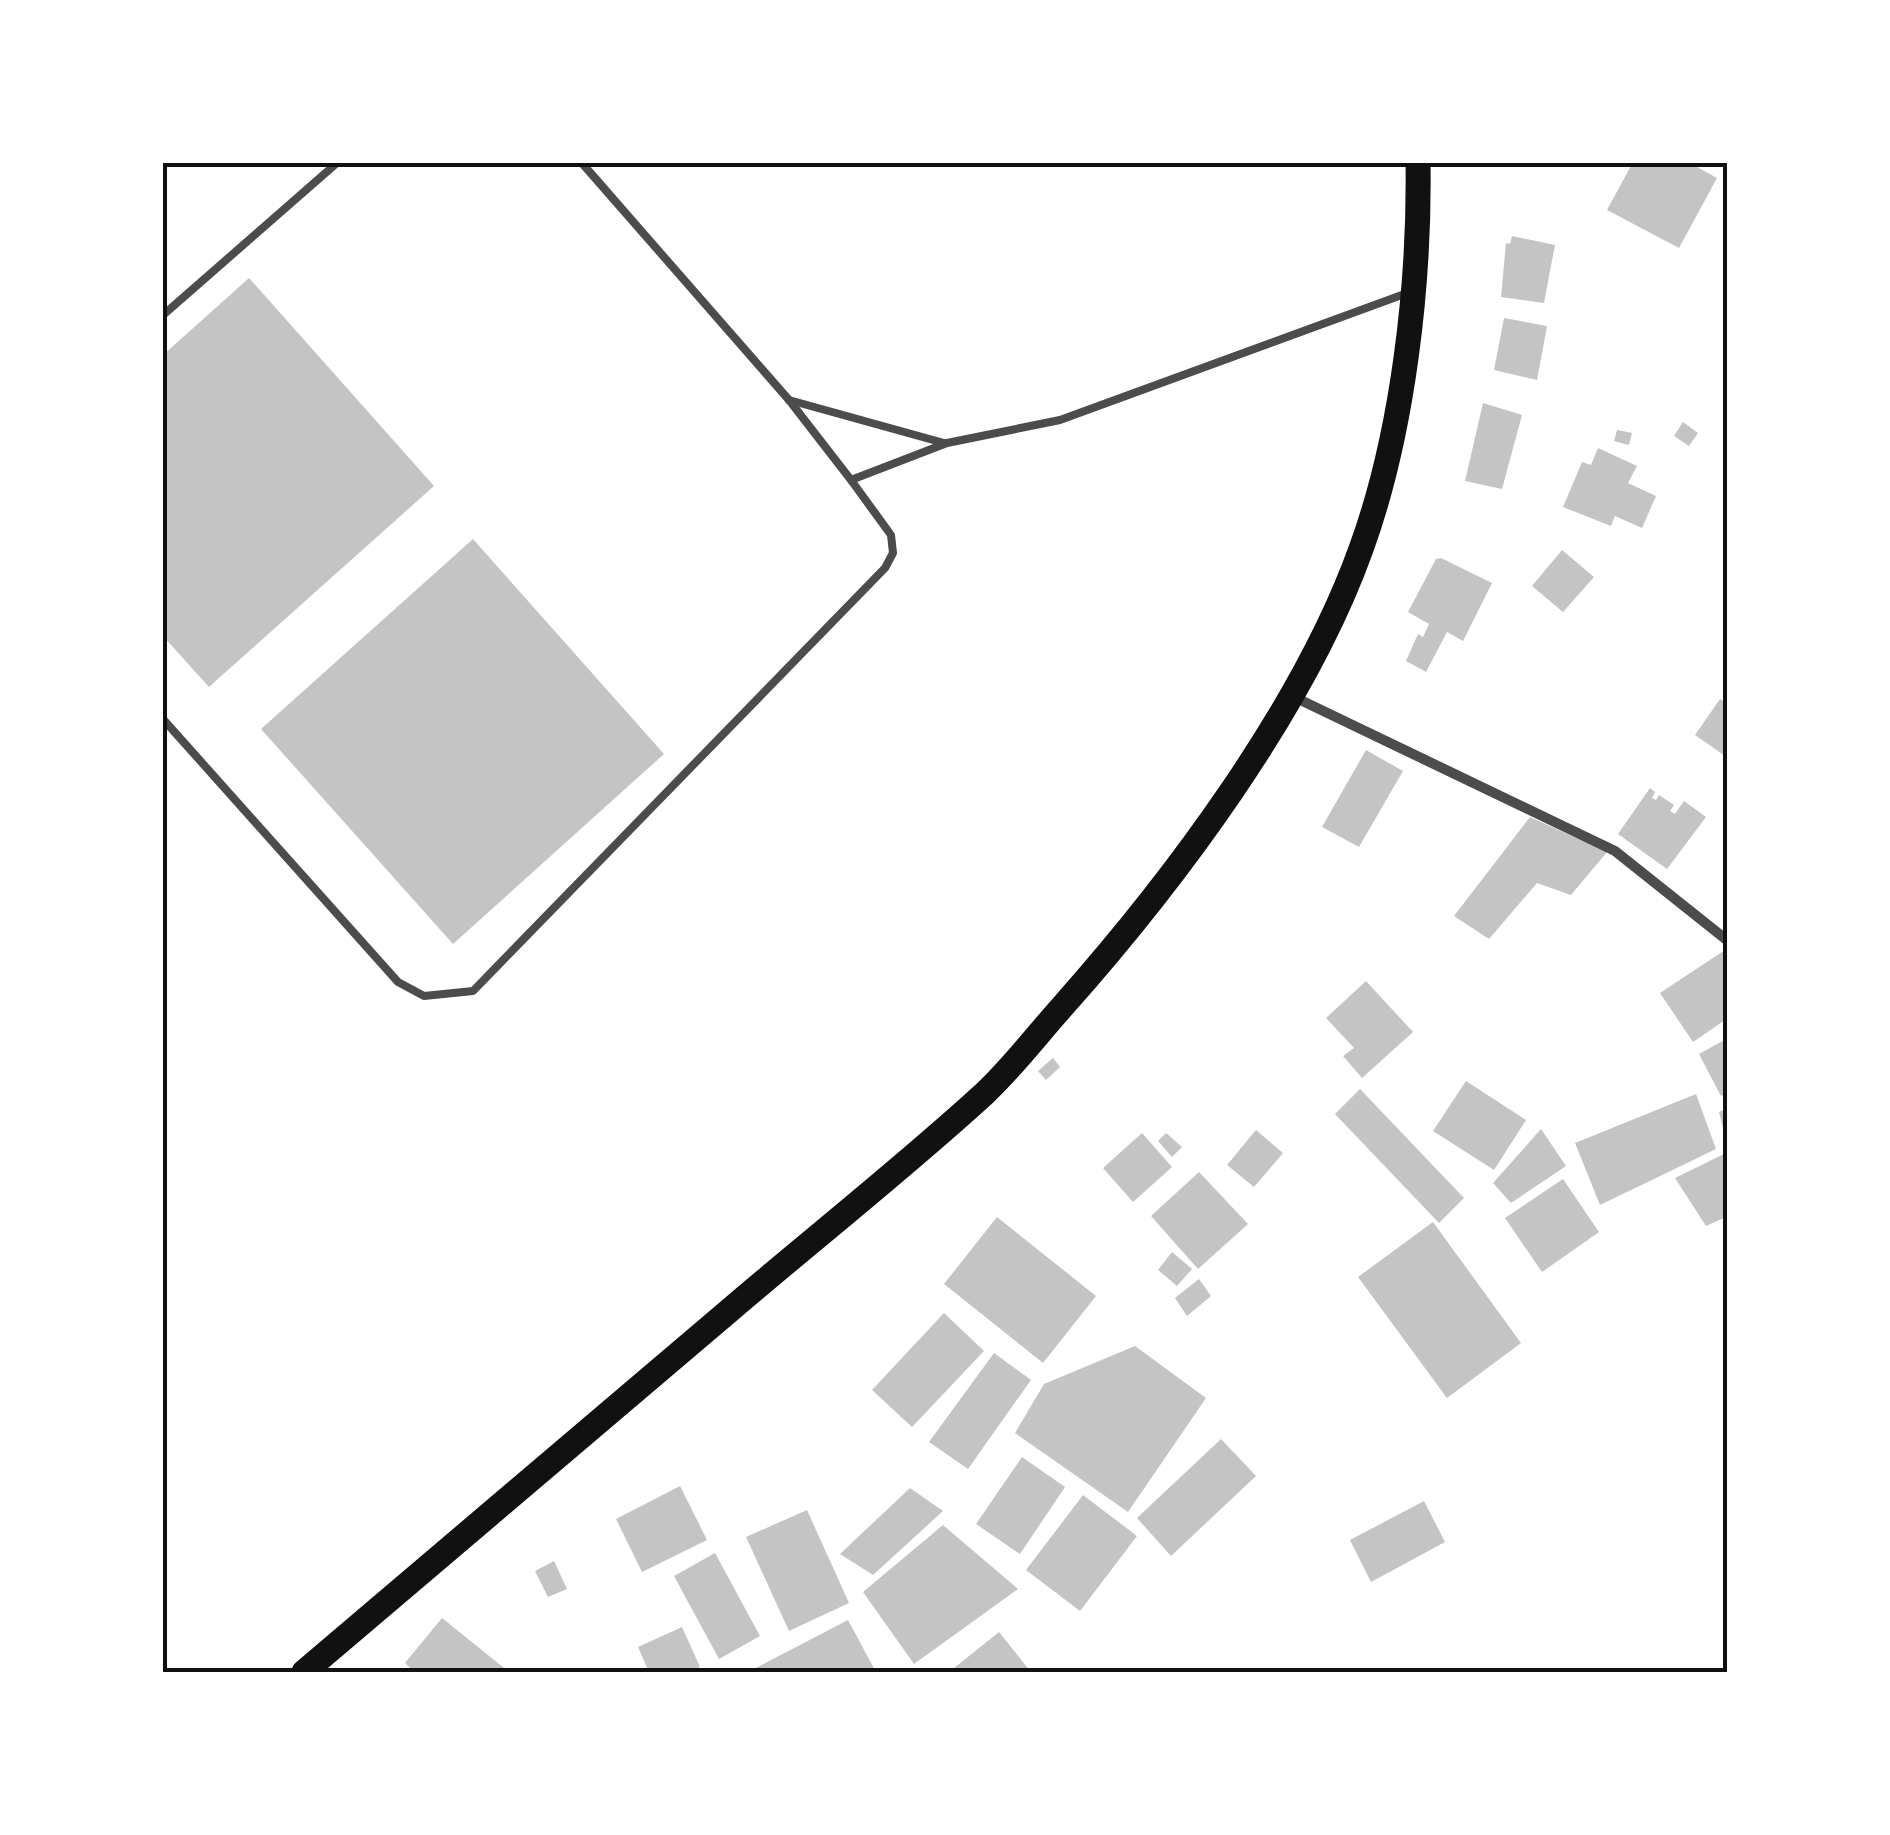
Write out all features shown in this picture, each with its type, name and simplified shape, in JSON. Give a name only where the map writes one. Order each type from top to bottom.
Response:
[{"type":"main road","points":[[304,1672],[986,1092],[1124,937],[1223,800],[1289,694],[1361,552],[1384,475],[1411,292],[1418,162]]},
{"type":"street","points":[[1289,694],[1616,852],[1728,941]]},
{"type":"lane","points":[[162,316],[338,162]]},
{"type":"lane","points":[[162,718],[398,982],[424,996],[473,991],[884,568],[893,552],[891,535],[851,480],[789,400],[581,162]]},
{"type":"lane","points":[[851,480],[947,444],[1060,420],[1411,292]]},
{"type":"lane","points":[[789,400],[947,444]]},
{"type":"building","points":[[1633,162],[1688,162],[1717,178],[1679,248],[1607,210]]},
{"type":"building","points":[[1512,236],[1555,245],[1544,303],[1501,297],[1506,243],[1510,244]]},
{"type":"building","points":[[249,278],[434,486],[209,687],[162,635],[162,356]]},
{"type":"building","points":[[1504,318],[1547,326],[1537,380],[1494,370]]},
{"type":"building","points":[[1483,403],[1522,415],[1502,489],[1465,481]]},
{"type":"building","points":[[1683,422],[1698,433],[1689,446],[1674,436]]},
{"type":"building","points":[[1617,430],[1632,433],[1629,445],[1614,441]]},
{"type":"building","points":[[1598,448],[1637,466],[1628,483],[1656,496],[1642,528],[1615,516],[1611,526],[1563,507],[1582,462],[1591,465]]},
{"type":"building","points":[[473,539],[664,754],[453,944],[261,729]]},
{"type":"building","points":[[1562,550],[1594,577],[1563,612],[1532,586]]},
{"type":"building","points":[[1436,559],[1492,583],[1463,641],[1447,632],[1426,672],[1406,661],[1418,634],[1423,637],[1429,624],[1408,612]]},
{"type":"building","points":[[1720,699],[1728,704],[1728,758],[1695,735]]},
{"type":"building","points":[[1366,750],[1403,771],[1359,847],[1322,827]]},
{"type":"building","points":[[1650,788],[1655,792],[1652,798],[1656,800],[1659,795],[1674,805],[1670,811],[1675,814],[1684,801],[1706,817],[1667,869],[1618,834]]},
{"type":"building","points":[[1530,817],[1607,852],[1571,895],[1537,883],[1489,939],[1454,916]]},
{"type":"building","points":[[1728,948],[1728,1018],[1693,1042],[1660,993]]},
{"type":"building","points":[[1366,981],[1413,1032],[1362,1078],[1343,1056],[1354,1048],[1326,1018]]},
{"type":"building","points":[[1728,1038],[1728,1093],[1721,1096],[1699,1054]]},
{"type":"building","points":[[1053,1058],[1060,1067],[1046,1080],[1038,1071]]},
{"type":"building","points":[[1466,1081],[1526,1120],[1494,1170],[1433,1131]]},
{"type":"building","points":[[1360,1089],[1464,1198],[1439,1223],[1335,1114]]},
{"type":"building","points":[[1696,1094],[1716,1149],[1600,1205],[1575,1143]]},
{"type":"building","points":[[1728,1108],[1728,1141],[1726,1141],[1719,1112]]},
{"type":"building","points":[[1541,1129],[1566,1166],[1511,1203],[1493,1183]]},
{"type":"building","points":[[1256,1130],[1283,1153],[1254,1187],[1227,1165]]},
{"type":"building","points":[[1142,1133],[1172,1167],[1133,1202],[1103,1168]]},
{"type":"building","points":[[1166,1133],[1182,1147],[1172,1157],[1158,1141]]},
{"type":"building","points":[[1728,1152],[1728,1216],[1706,1226],[1675,1178]]},
{"type":"building","points":[[1199,1172],[1248,1224],[1198,1269],[1151,1216]]},
{"type":"building","points":[[1563,1179],[1599,1232],[1542,1272],[1505,1218]]},
{"type":"building","points":[[997,1217],[1096,1296],[1043,1363],[944,1284]]},
{"type":"building","points":[[1433,1222],[1521,1343],[1447,1398],[1358,1277]]},
{"type":"building","points":[[1172,1252],[1192,1269],[1177,1286],[1158,1270]]},
{"type":"building","points":[[1199,1279],[1211,1296],[1187,1316],[1175,1298]]},
{"type":"building","points":[[944,1313],[984,1351],[912,1427],[872,1390]]},
{"type":"building","points":[[1135,1346],[1206,1398],[1128,1512],[1015,1433],[1044,1384]]},
{"type":"building","points":[[994,1353],[1031,1380],[968,1469],[929,1442]]},
{"type":"building","points":[[1221,1439],[1256,1476],[1171,1556],[1137,1518]]},
{"type":"building","points":[[1022,1457],[1065,1487],[1020,1554],[976,1524]]},
{"type":"building","points":[[680,1486],[707,1540],[642,1572],[616,1519]]},
{"type":"building","points":[[910,1488],[943,1511],[873,1575],[840,1554]]},
{"type":"building","points":[[1083,1495],[1137,1536],[1080,1611],[1026,1570]]},
{"type":"building","points":[[1424,1501],[1445,1542],[1371,1582],[1350,1540]]},
{"type":"building","points":[[807,1510],[849,1603],[789,1631],[746,1537]]},
{"type":"building","points":[[943,1525],[1018,1589],[914,1664],[863,1592]]},
{"type":"building","points":[[715,1553],[760,1636],[719,1659],[674,1576]]},
{"type":"building","points":[[554,1561],[567,1589],[548,1597],[535,1571]]},
{"type":"building","points":[[442,1618],[509,1672],[414,1672],[405,1663]]},
{"type":"building","points":[[848,1620],[876,1672],[748,1672]]},
{"type":"building","points":[[682,1627],[700,1667],[687,1672],[649,1672],[638,1647]]},
{"type":"building","points":[[999,1632],[1031,1672],[949,1672]]}]
